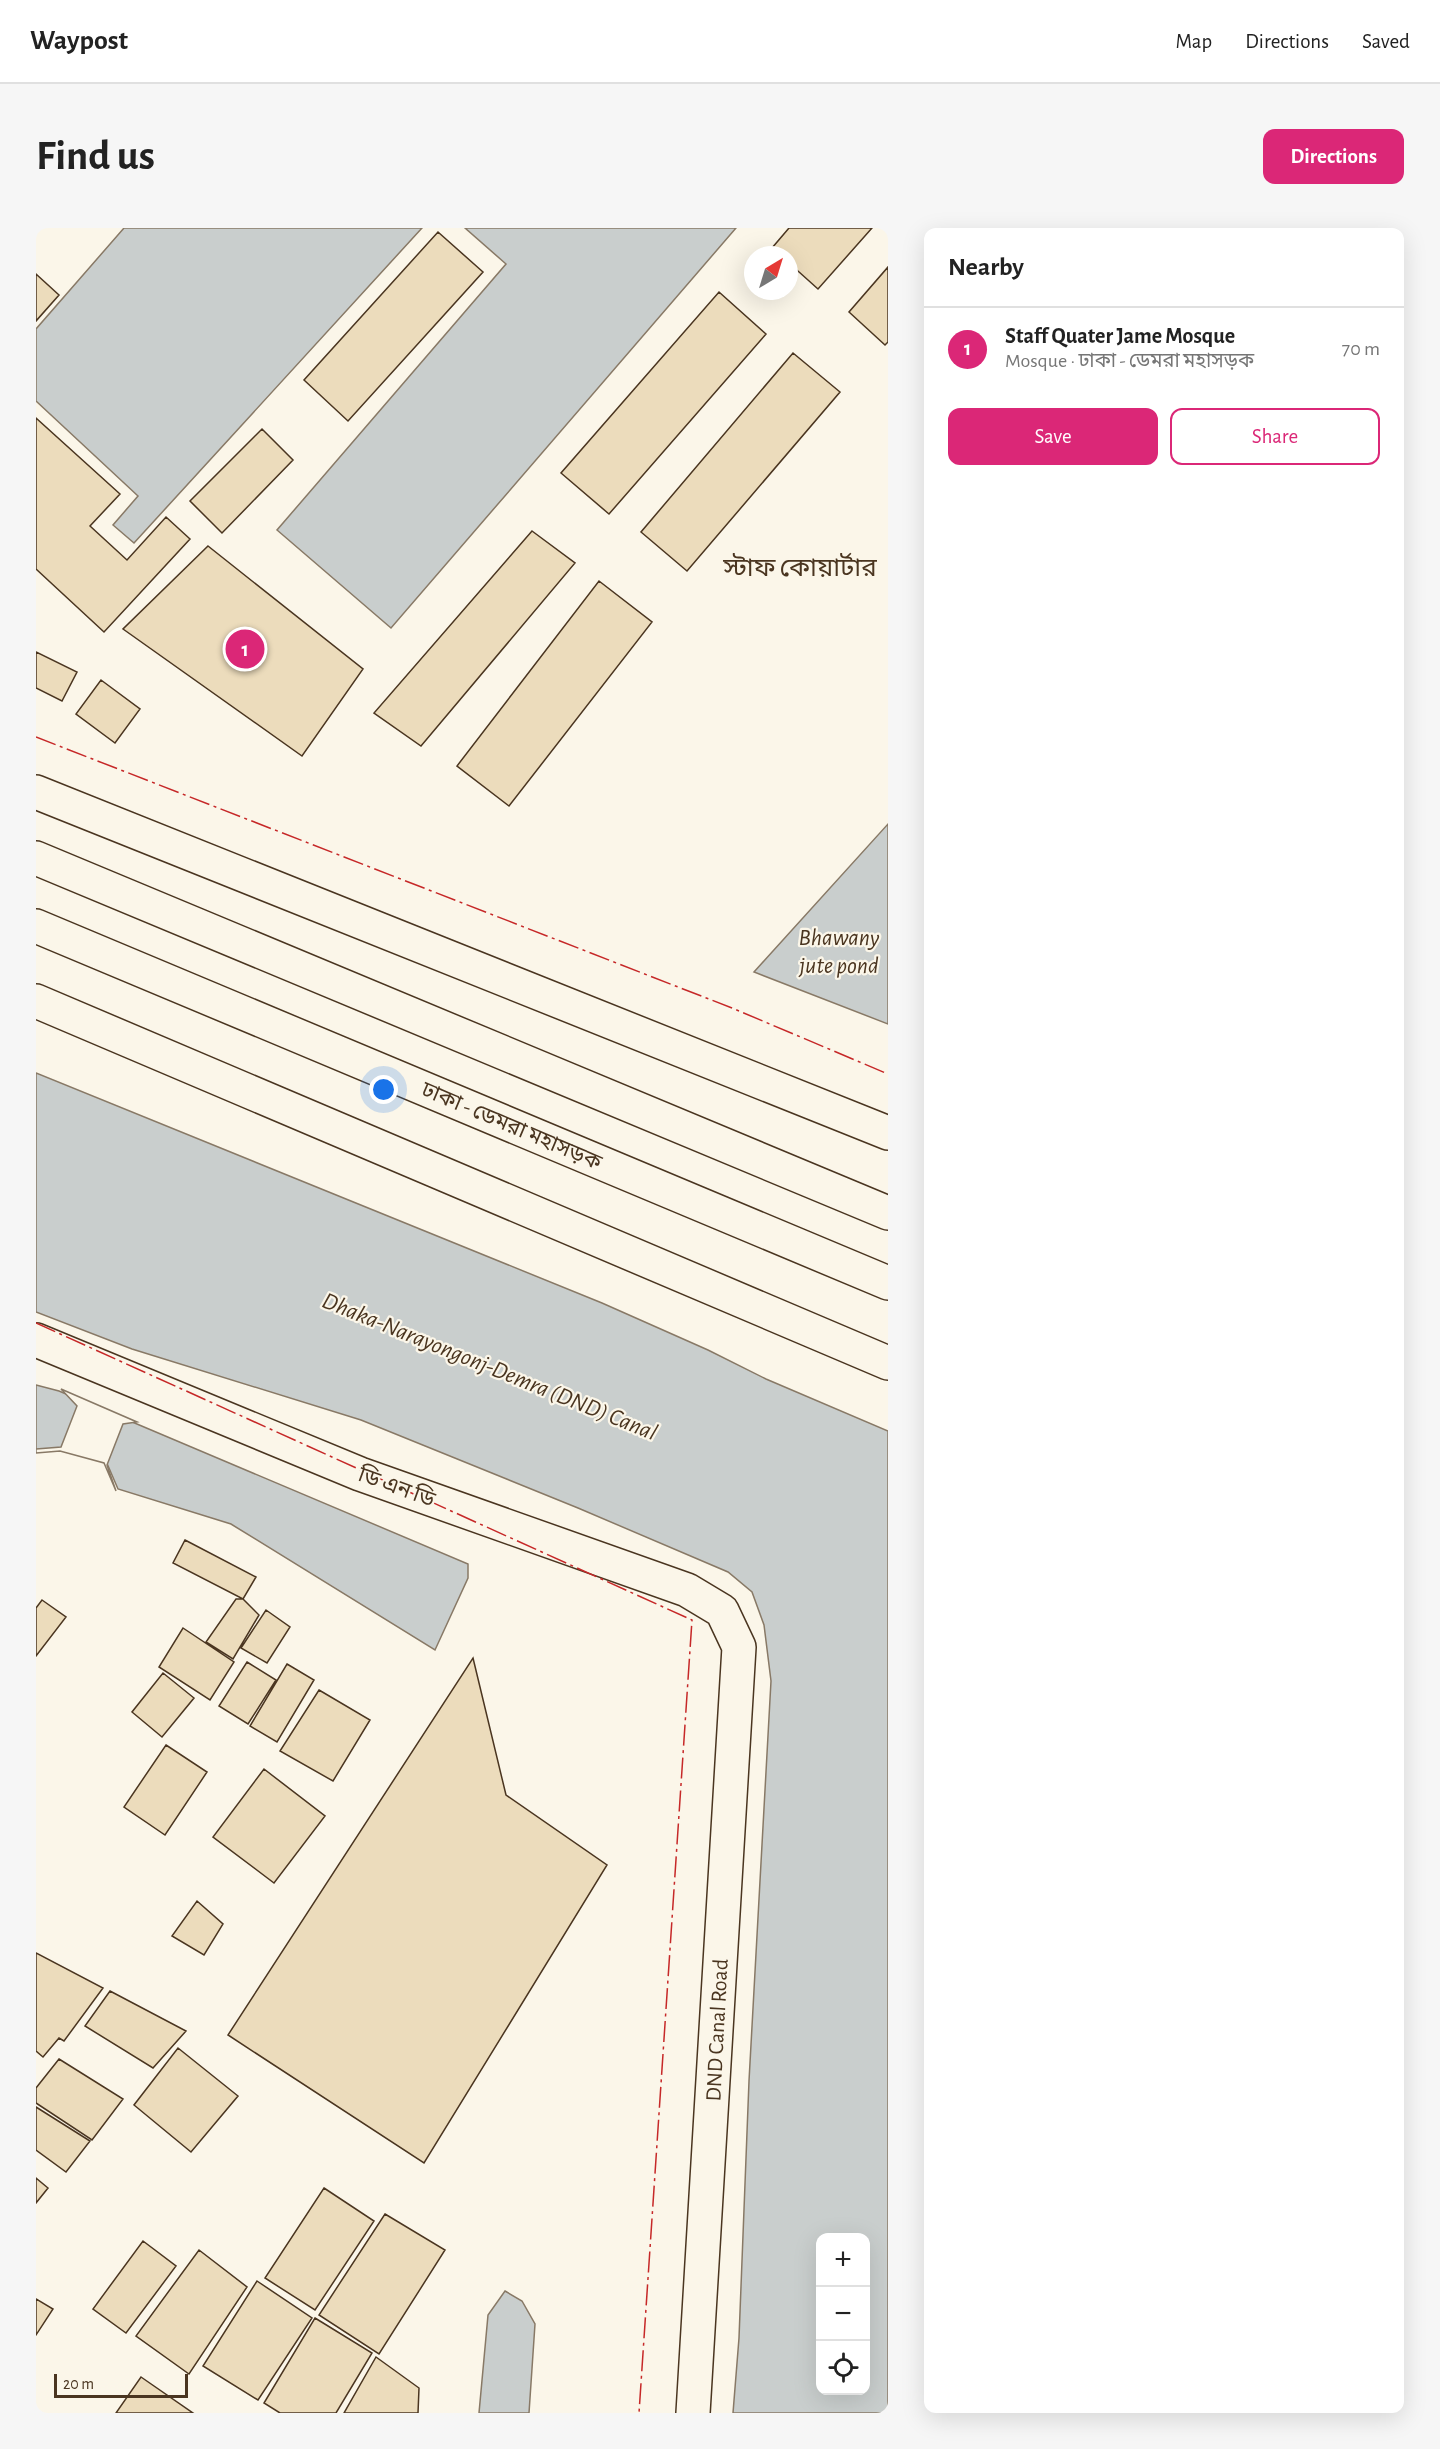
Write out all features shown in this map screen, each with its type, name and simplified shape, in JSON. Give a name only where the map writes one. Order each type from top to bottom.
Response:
[{"type":"main road","points":[[36,792],[888,1133]]},
{"type":"main road","points":[[36,858],[888,1213]]},
{"type":"main road","name":"ঢাকা - ডেমরা মহাসড়ক","points":[[36,926],[888,1282]]},
{"type":"main road","points":[[36,1001],[888,1363]]},
{"type":"main road","name":"ডি এন ডি","points":[[36,1340],[360,1474],[687,1590],[722,1611],[739,1647]]},
{"type":"main road","name":"DND Canal Road","points":[[693,2413],[739,1647]]},
{"type":"water","points":[[124,228],[422,228],[134,543],[113,525],[138,496],[36,401],[36,329]]},
{"type":"water","points":[[465,228],[736,228],[391,628],[277,530],[506,264]]},
{"type":"water","name":"Bhawany jute pond","points":[[888,824],[888,1024],[754,972]]},
{"type":"water","name":"Dhaka-Narayongonj-Demra (DND) Canal","points":[[36,1073],[602,1303],[708,1350],[766,1379],[888,1431],[888,2413],[733,2413],[739,2338],[749,2081],[771,1681],[764,1625],[752,1592],[728,1572],[361,1420],[132,1349],[36,1312]]},
{"type":"water","points":[[36,1385],[59,1391],[468,1564],[468,1578],[435,1650],[231,1524],[118,1489],[106,1461],[60,1448],[36,1450]]},
{"type":"water","points":[[505,2291],[522,2301],[535,2324],[529,2413],[479,2413],[488,2315]]},
{"type":"pier","points":[[61,1389],[137,1422],[123,1424],[107,1465],[116,1491],[104,1463],[60,1451],[36,1453],[36,1449],[61,1447],[77,1406]]},
{"type":"building","points":[[789,228],[872,228],[818,289],[798,271],[798,246],[774,246]]},
{"type":"building","points":[[438,232],[483,272],[348,421],[304,380]]},
{"type":"building","points":[[888,267],[888,342],[885,345],[849,312]]},
{"type":"building","points":[[36,274],[59,295],[36,321]]},
{"type":"building","points":[[719,292],[766,334],[609,514],[561,473]]},
{"type":"building","points":[[793,353],[840,392],[687,571],[641,532]]},
{"type":"building","points":[[36,418],[120,494],[90,526],[127,560],[166,517],[190,539],[104,632],[36,569]]},
{"type":"building","points":[[262,429],[293,460],[222,533],[190,501]]},
{"type":"building","points":[[532,531],[575,563],[421,746],[374,713]]},
{"type":"building","points":[[208,546],[363,669],[302,756],[123,629]]},
{"type":"building","points":[[599,581],[652,622],[509,806],[457,766]]},
{"type":"building","points":[[36,652],[77,672],[62,701],[36,688]]},
{"type":"building","points":[[101,680],[140,709],[115,743],[76,714]]},
{"type":"building","points":[[185,1540],[256,1577],[243,1599],[173,1563]]},
{"type":"building","points":[[236,1599],[243,1599],[259,1615],[233,1659],[206,1642]]},
{"type":"building","points":[[42,1600],[66,1617],[36,1656],[36,1608]]},
{"type":"building","points":[[266,1610],[290,1627],[267,1663],[241,1648]]},
{"type":"building","points":[[183,1628],[234,1662],[210,1700],[159,1667]]},
{"type":"building","points":[[473,1658],[506,1795],[607,1865],[424,2163],[228,2035]]},
{"type":"building","points":[[247,1662],[276,1680],[248,1724],[219,1706]]},
{"type":"building","points":[[287,1664],[314,1680],[277,1742],[250,1726]]},
{"type":"building","points":[[163,1673],[194,1698],[162,1737],[132,1712]]},
{"type":"building","points":[[319,1690],[370,1720],[333,1781],[280,1751]]},
{"type":"building","points":[[166,1745],[207,1772],[165,1835],[124,1807]]},
{"type":"building","points":[[264,1769],[325,1816],[274,1883],[213,1837]]},
{"type":"building","points":[[197,1901],[223,1924],[204,1955],[172,1936]]},
{"type":"building","points":[[36,1953],[103,1988],[64,2041],[59,2038],[43,2057],[36,2051]]},
{"type":"building","points":[[110,1991],[186,2031],[153,2068],[85,2026]]},
{"type":"building","points":[[178,2048],[238,2096],[191,2152],[134,2105]]},
{"type":"building","points":[[59,2059],[123,2099],[92,2140],[36,2103],[36,2088]]},
{"type":"building","points":[[36,2107],[90,2141],[66,2172],[36,2150]]},
{"type":"building","points":[[36,2178],[48,2188],[36,2203]]},
{"type":"building","points":[[324,2188],[374,2221],[315,2310],[265,2278]]},
{"type":"building","points":[[385,2214],[445,2250],[379,2354],[319,2315]]},
{"type":"building","points":[[143,2241],[176,2266],[126,2333],[93,2309]]},
{"type":"building","points":[[199,2250],[247,2287],[189,2374],[136,2336]]},
{"type":"building","points":[[257,2281],[312,2318],[258,2400],[203,2366]]},
{"type":"building","points":[[36,2299],[53,2309],[36,2335]]},
{"type":"building","points":[[315,2318],[372,2353],[336,2413],[280,2413],[264,2403]]},
{"type":"building","points":[[376,2357],[419,2388],[418,2413],[344,2413]]},
{"type":"building","points":[[141,2377],[193,2413],[116,2413]]},
{"type":"power","points":[[36,737],[732,1008],[888,1074]]},
{"type":"power","points":[[36,1323],[692,1620],[639,2413]]},
{"type":"place","name":"Staff Quater Jame Mosque","points":[[245,649]]},
{"type":"district","name":"স্টাফ কোয়ার্টার","points":[[800,567]]}]
